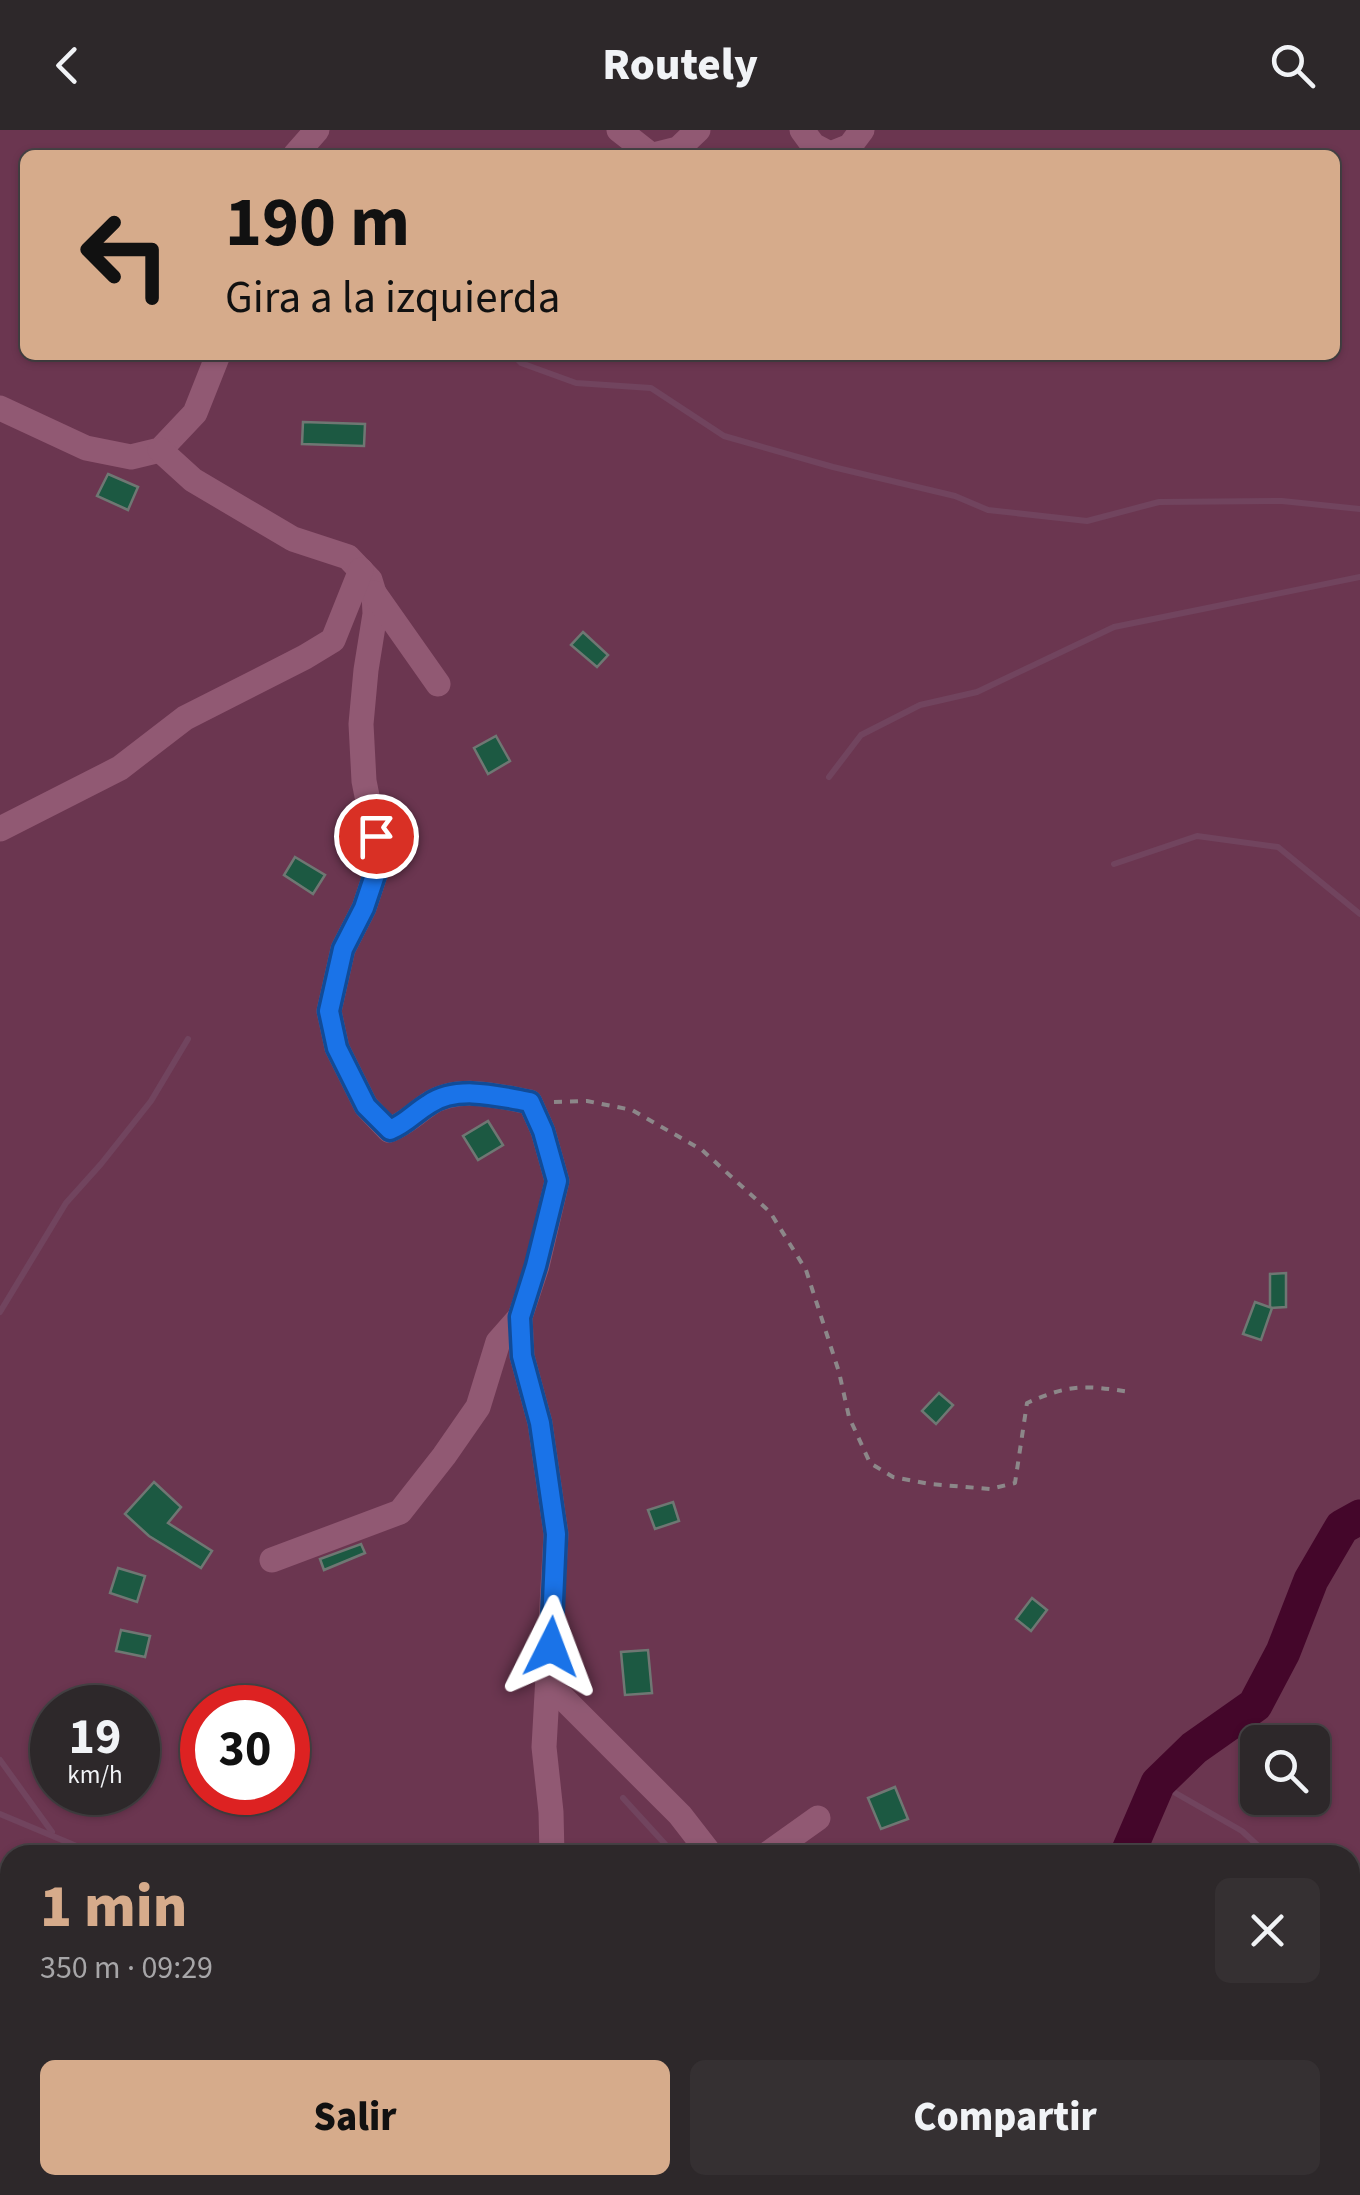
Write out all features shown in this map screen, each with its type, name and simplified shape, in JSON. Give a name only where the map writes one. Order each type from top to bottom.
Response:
[{"type":"street","points":[[299,150],[317,130]]},
{"type":"street","points":[[619,130],[645,150]]},
{"type":"street","points":[[678,150],[698,130]]},
{"type":"street","points":[[802,130],[813,145],[822,150]]},
{"type":"street","points":[[840,150],[850,146],[862,130]]},
{"type":"street","points":[[0,408],[86,448],[131,457],[160,450],[194,414],[216,360]]},
{"type":"street","points":[[160,450],[193,480],[293,539],[348,557],[370,580],[375,614],[361,724],[364,781],[376,836],[377,869],[364,908],[343,949],[329,1011],[337,1048],[366,1106],[390,1130],[431,1102],[463,1093],[495,1096],[530,1102],[543,1131],[557,1181],[520,1317],[522,1356],[540,1423],[556,1534],[544,1748],[552,1845]]},
{"type":"street","points":[[0,829],[120,768],[185,718],[333,640],[360,570]]},
{"type":"street","points":[[374,593],[438,684]]},
{"type":"street","points":[[272,1560],[400,1512],[478,1407],[498,1342],[520,1317]]},
{"type":"street","points":[[548,1683],[680,1815],[702,1845]]},
{"type":"street","points":[[780,1845],[818,1818]]},
{"type":"path","points":[[530,1102],[587,1101],[632,1110],[702,1150],[770,1212],[806,1270],[849,1417],[870,1463],[893,1477],[990,1488],[1015,1482],[1027,1403],[1053,1392],[1087,1385],[1130,1392]]},
{"type":"shaded area","points":[[0,130],[1360,130],[1360,1845],[0,1845]]},
{"type":"building","points":[[303,422],[365,424],[364,446],[302,444]]},
{"type":"building","points":[[108,474],[138,487],[128,510],[97,496]]},
{"type":"building","points":[[583,632],[608,655],[597,667],[571,645]]},
{"type":"building","points":[[496,736],[510,761],[488,774],[474,748]]},
{"type":"building","points":[[295,857],[325,875],[313,894],[284,875]]},
{"type":"building","points":[[488,1121],[503,1145],[478,1160],[463,1136]]},
{"type":"building","points":[[1286,1273],[1286,1307],[1270,1308],[1270,1274]]},
{"type":"building","points":[[1255,1302],[1272,1308],[1261,1340],[1243,1334]]},
{"type":"building","points":[[939,1393],[953,1405],[936,1424],[922,1411]]},
{"type":"building","points":[[154,1482],[181,1507],[168,1523],[212,1551],[201,1568],[149,1536],[125,1514]]},
{"type":"building","points":[[673,1502],[679,1521],[655,1529],[648,1510]]},
{"type":"building","points":[[361,1544],[365,1553],[324,1570],[320,1559]]},
{"type":"building","points":[[118,1568],[145,1576],[137,1602],[110,1593]]},
{"type":"building","points":[[1032,1598],[1047,1610],[1031,1631],[1016,1619]]},
{"type":"building","points":[[121,1630],[150,1636],[145,1657],[116,1651]]},
{"type":"building","points":[[648,1650],[652,1693],[625,1695],[621,1652]]},
{"type":"building","points":[[895,1787],[908,1819],[881,1829],[868,1798]]},
{"type":"waterway","points":[[518,360],[576,383],[651,388],[724,436],[955,496],[988,510],[1087,521],[1159,502],[1282,501],[1360,509]]},
{"type":"waterway","points":[[829,777],[861,735],[920,705],[977,692],[1114,627],[1360,577]]},
{"type":"waterway","points":[[1114,864],[1197,836],[1278,847],[1360,914]]},
{"type":"waterway","points":[[0,1312],[66,1203],[151,1101],[188,1039]]},
{"type":"waterway","points":[[1131,1845],[1158,1783],[1194,1748],[1255,1705],[1283,1652],[1311,1580],[1342,1527],[1360,1517]]},
{"type":"waterway","points":[[0,1760],[52,1832]]},
{"type":"waterway","points":[[1158,1783],[1242,1831],[1257,1845]]},
{"type":"waterway","points":[[623,1798],[666,1845]]},
{"type":"waterway","points":[[0,1814],[74,1845]]},
{"type":"route","points":[[376,836],[377,869],[364,908],[343,949],[329,1011],[337,1048],[366,1106],[390,1130],[431,1102],[463,1093],[530,1102],[557,1181],[520,1317],[522,1356],[540,1423],[556,1534],[551,1647]]}]
